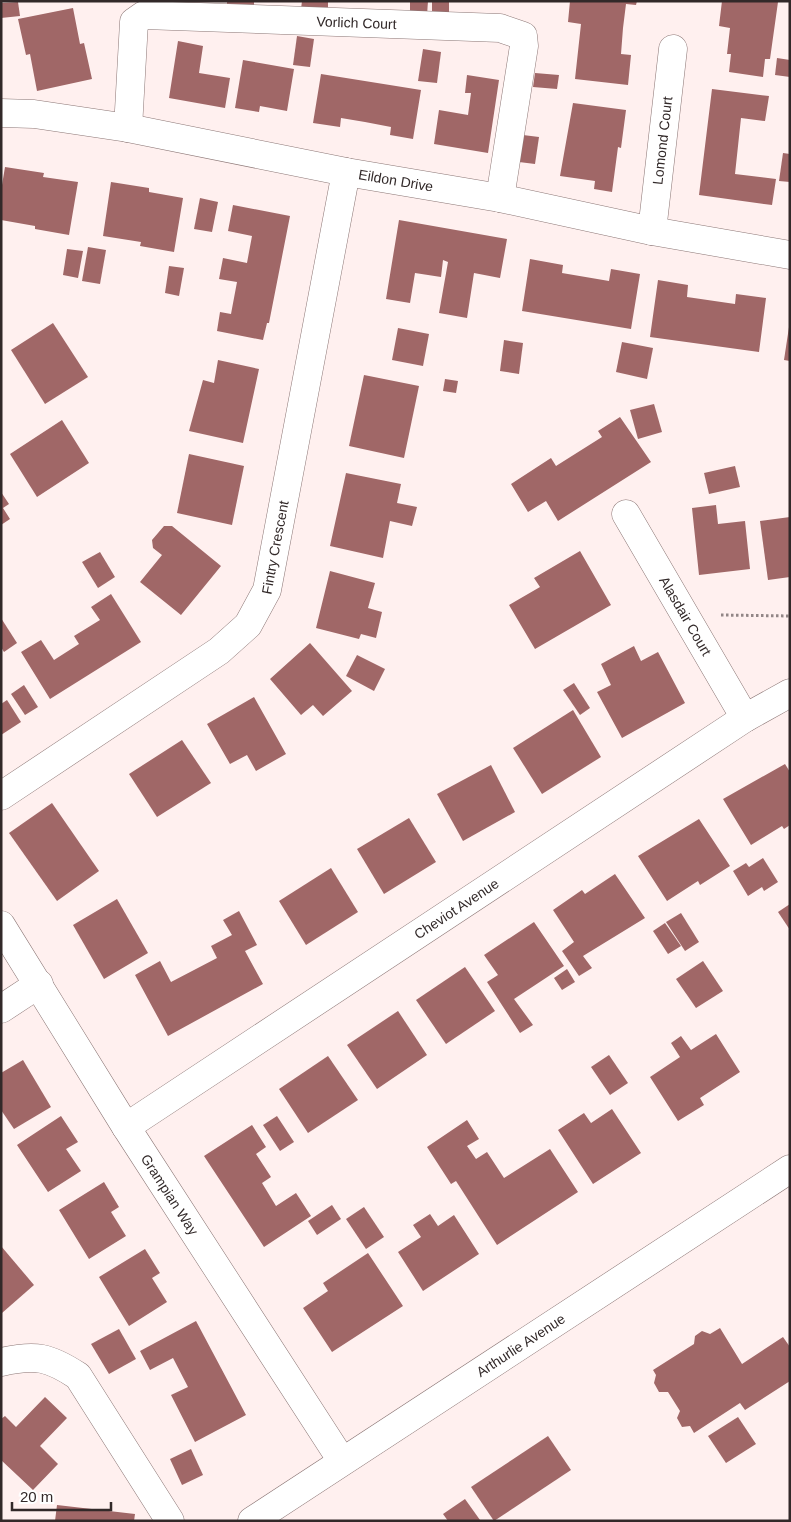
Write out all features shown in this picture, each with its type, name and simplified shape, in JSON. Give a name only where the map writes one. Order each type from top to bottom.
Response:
[{"type":"street","name":"Vorlich Court","points":[[128,128],[134,22],[144,15],[500,28],[523,36],[524,46],[500,198]]},
{"type":"street","name":"Lomond Court","points":[[652,231],[672,49]]},
{"type":"street","name":"Eildon Drive","points":[[1,113],[34,114],[128,128],[346,172],[500,198],[652,231],[790,255]]},
{"type":"street","name":"Fintry Crescent","points":[[1,796],[219,651],[248,625],[267,590],[346,172]]},
{"type":"street","name":"Alasdair Court","points":[[626,514],[745,718]]},
{"type":"street","name":"Cheviot Avenue","points":[[126,1127],[745,718],[790,693]]},
{"type":"street","name":"Grampian Way","points":[[1,925],[126,1127],[342,1462]]},
{"type":"street","points":[[1,1009],[39,984]]},
{"type":"street","name":"Arthurlie Avenue","points":[[252,1521],[789,1172]]},
{"type":"street","points":[[1,1362],[23,1357],[55,1361],[78,1376],[170,1521]]},
{"type":"path","points":[[690,624],[706,614],[790,616]]},
{"type":"building","points":[[227,1],[254,1],[254,6],[227,6]]},
{"type":"building","points":[[302,1],[328,1],[328,10],[301,9]]},
{"type":"building","points":[[410,1],[428,1],[427,15],[410,14]]},
{"type":"building","points":[[432,1],[449,1],[449,13],[432,12]]},
{"type":"building","points":[[570,1],[637,1],[636,5],[626,4],[623,28],[621,54],[631,55],[628,85],[575,79],[581,24],[568,22]]},
{"type":"building","points":[[722,1],[778,2],[770,59],[765,59],[763,77],[729,72],[731,54],[727,54],[730,28],[719,26]]},
{"type":"building","points":[[18,2],[20,16],[1,18],[1,3]]},
{"type":"building","points":[[73,8],[80,44],[84,43],[92,79],[37,91],[30,54],[26,55],[18,19]]},
{"type":"building","points":[[297,36],[314,39],[310,67],[293,65]]},
{"type":"building","points":[[178,41],[203,46],[199,73],[230,78],[225,108],[169,98]]},
{"type":"building","points":[[423,49],[441,52],[437,83],[418,81]]},
{"type":"building","points":[[777,58],[790,60],[790,77],[775,75]]},
{"type":"building","points":[[243,60],[294,69],[287,111],[260,106],[259,112],[235,108]]},
{"type":"building","points":[[535,73],[559,75],[557,89],[533,87]]},
{"type":"building","points":[[321,74],[421,90],[413,139],[390,135],[391,127],[341,118],[340,127],[313,123]]},
{"type":"building","points":[[467,75],[499,80],[488,153],[434,144],[439,110],[468,115],[471,93],[465,93]]},
{"type":"building","points":[[712,89],[769,96],[765,121],[741,118],[735,174],[776,179],[772,205],[699,195]]},
{"type":"building","points":[[573,103],[626,110],[621,148],[618,147],[612,192],[594,189],[595,181],[560,176]]},
{"type":"building","points":[[523,135],[539,137],[535,164],[519,162]]},
{"type":"building","points":[[783,153],[790,154],[790,182],[779,181]]},
{"type":"building","points":[[5,167],[44,173],[43,177],[78,182],[69,235],[1,220],[1,191]]},
{"type":"building","points":[[111,182],[149,188],[149,192],[183,198],[174,252],[140,246],[141,242],[103,236]]},
{"type":"building","points":[[200,198],[218,202],[212,232],[194,229]]},
{"type":"building","points":[[233,205],[290,216],[269,323],[267,323],[263,340],[217,331],[220,312],[231,314],[237,282],[219,279],[223,258],[247,263],[252,236],[228,231]]},
{"type":"building","points":[[399,220],[507,239],[500,278],[474,273],[467,318],[439,313],[448,262],[443,260],[441,277],[415,273],[410,303],[386,299]]},
{"type":"building","points":[[88,247],[106,250],[100,284],[82,281]]},
{"type":"building","points":[[67,249],[83,251],[78,278],[63,275]]},
{"type":"building","points":[[530,259],[563,265],[562,273],[609,281],[611,269],[640,274],[631,329],[522,311]]},
{"type":"building","points":[[169,266],[184,268],[179,296],[165,293]]},
{"type":"building","points":[[658,280],[688,285],[687,297],[735,304],[736,294],[766,298],[759,352],[650,337]]},
{"type":"building","points":[[53,323],[88,377],[45,404],[11,350]]},
{"type":"building","points":[[790,327],[790,361],[784,360]]},
{"type":"building","points":[[398,328],[429,334],[423,366],[392,360]]},
{"type":"building","points":[[504,340],[523,343],[519,374],[500,371]]},
{"type":"building","points":[[622,342],[653,348],[647,379],[616,372]]},
{"type":"building","points":[[218,360],[259,369],[243,443],[189,431],[203,380],[214,383]]},
{"type":"building","points":[[364,375],[419,386],[404,458],[349,446]]},
{"type":"building","points":[[445,379],[458,381],[456,393],[443,391]]},
{"type":"building","points":[[654,404],[662,432],[638,439],[630,410]]},
{"type":"building","points":[[620,417],[651,462],[558,521],[546,501],[528,512],[511,484],[551,458],[556,466],[602,437],[598,431]]},
{"type":"building","points":[[62,420],[89,463],[37,497],[10,454]]},
{"type":"building","points":[[189,454],[244,466],[232,525],[177,513]]},
{"type":"building","points":[[735,466],[740,487],[709,494],[704,473]]},
{"type":"building","points":[[346,473],[401,484],[397,503],[417,507],[412,526],[390,521],[383,558],[330,546]]},
{"type":"building","points":[[1,492],[9,504],[3,508],[10,519],[1,525]]},
{"type":"building","points":[[716,505],[718,524],[745,521],[750,569],[699,575],[692,508]]},
{"type":"building","points":[[790,517],[790,577],[768,580],[760,521]]},
{"type":"building","points":[[164,526],[172,526],[221,566],[181,615],[140,582],[162,555],[153,548],[152,540]]},
{"type":"building","points":[[580,551],[611,605],[535,649],[509,605],[540,587],[534,578]]},
{"type":"building","points":[[100,552],[115,577],[98,588],[82,562]]},
{"type":"building","points":[[330,571],[375,583],[368,608],[382,612],[376,638],[361,634],[359,639],[316,628]]},
{"type":"building","points":[[111,594],[141,642],[50,699],[21,652],[41,640],[54,660],[79,644],[74,636],[100,620],[91,607]]},
{"type":"building","points":[[1,618],[17,643],[4,652],[1,647]]},
{"type":"building","points":[[310,643],[352,691],[323,716],[313,705],[301,715],[270,679]]},
{"type":"building","points":[[634,646],[641,661],[658,652],[685,703],[622,738],[597,692],[611,685],[601,664]]},
{"type":"building","points":[[357,655],[385,669],[374,691],[346,676]]},
{"type":"building","points":[[574,683],[590,708],[580,715],[563,690]]},
{"type":"building","points":[[24,685],[38,707],[25,715],[11,694]]},
{"type":"building","points":[[254,697],[286,754],[256,771],[247,755],[230,764],[207,724]]},
{"type":"building","points":[[7,700],[21,722],[1,735],[1,704]]},
{"type":"building","points":[[573,710],[601,757],[542,794],[513,748]]},
{"type":"building","points":[[182,740],[211,783],[157,817],[129,774]]},
{"type":"building","points":[[785,764],[790,772],[790,825],[784,829],[782,826],[751,845],[723,799]]},
{"type":"building","points":[[491,765],[515,812],[463,841],[437,794]]},
{"type":"building","points":[[52,803],[99,871],[57,901],[9,833]]},
{"type":"building","points":[[409,818],[436,862],[384,894],[357,849]]},
{"type":"building","points":[[699,819],[730,866],[700,885],[698,881],[667,901],[638,856]]},
{"type":"building","points":[[763,858],[778,882],[764,891],[762,887],[748,896],[733,871],[746,863],[749,867]]},
{"type":"building","points":[[331,868],[358,912],[306,945],[279,901]]},
{"type":"building","points":[[615,874],[645,918],[583,956],[592,968],[579,976],[562,951],[574,942],[553,910],[582,890],[585,894]]},
{"type":"building","points":[[117,899],[148,953],[104,979],[73,925]]},
{"type":"building","points":[[790,904],[790,930],[778,912]]},
{"type":"building","points":[[239,911],[257,945],[245,951],[263,984],[168,1036],[135,975],[160,961],[171,982],[217,958],[211,946],[232,935],[223,920]]},
{"type":"building","points":[[681,913],[699,942],[685,951],[666,922]]},
{"type":"building","points":[[534,922],[564,966],[514,999],[533,1025],[520,1033],[487,982],[498,975],[484,955]]},
{"type":"building","points":[[665,923],[681,946],[668,954],[653,931]]},
{"type":"building","points":[[703,961],[723,991],[696,1008],[676,979]]},
{"type":"building","points":[[465,967],[495,1011],[446,1044],[416,1000]]},
{"type":"building","points":[[567,969],[575,982],[562,990],[554,978]]},
{"type":"building","points":[[398,1011],[427,1055],[377,1089],[347,1045]]},
{"type":"building","points":[[716,1034],[740,1072],[700,1098],[704,1105],[678,1121],[650,1077],[680,1057],[671,1043],[681,1036],[691,1050]]},
{"type":"building","points":[[609,1055],[628,1083],[610,1095],[591,1067]]},
{"type":"building","points":[[328,1056],[358,1100],[308,1133],[279,1089]]},
{"type":"building","points":[[23,1060],[51,1107],[14,1129],[1,1110],[1,1073]]},
{"type":"building","points":[[612,1109],[641,1153],[593,1184],[558,1130],[584,1113],[591,1123]]},
{"type":"building","points":[[61,1116],[78,1142],[66,1149],[81,1171],[48,1192],[17,1145]]},
{"type":"building","points":[[277,1116],[294,1142],[280,1151],[263,1125]]},
{"type":"building","points":[[467,1120],[479,1139],[467,1146],[476,1159],[487,1152],[504,1178],[550,1149],[578,1192],[497,1245],[456,1181],[451,1184],[427,1147]]},
{"type":"building","points":[[252,1125],[266,1147],[256,1154],[271,1177],[262,1183],[276,1206],[296,1193],[311,1216],[264,1247],[204,1156]]},
{"type":"building","points":[[104,1182],[119,1207],[111,1212],[126,1236],[89,1259],[59,1210]]},
{"type":"building","points":[[332,1205],[341,1219],[317,1235],[308,1221]]},
{"type":"building","points":[[364,1207],[384,1237],[366,1249],[346,1219]]},
{"type":"building","points":[[430,1214],[438,1226],[454,1215],[479,1254],[423,1291],[398,1252],[421,1237],[413,1225]]},
{"type":"building","points":[[1,1246],[34,1285],[2,1313],[1,1312]]},
{"type":"building","points":[[145,1249],[160,1273],[152,1278],[167,1302],[129,1326],[99,1277]]},
{"type":"building","points":[[368,1253],[403,1306],[332,1352],[303,1308],[328,1291],[323,1283]]},
{"type":"building","points":[[196,1321],[246,1415],[195,1442],[171,1395],[188,1387],[173,1358],[150,1370],[140,1351]]},
{"type":"building","points":[[720,1328],[742,1364],[783,1337],[790,1347],[790,1381],[745,1410],[740,1403],[694,1433],[690,1426],[682,1427],[677,1418],[680,1411],[668,1392],[659,1392],[654,1383],[656,1375],[653,1370],[694,1344],[695,1336],[702,1331],[710,1334]]},
{"type":"building","points":[[119,1329],[136,1359],[109,1374],[91,1344]]},
{"type":"building","points":[[45,1397],[67,1418],[40,1446],[58,1464],[33,1490],[1,1460],[1,1419],[5,1416],[16,1427]]},
{"type":"building","points":[[738,1417],[756,1444],[726,1463],[708,1436]]},
{"type":"building","points":[[548,1436],[571,1470],[494,1521],[471,1487]]},
{"type":"building","points":[[191,1449],[203,1475],[182,1485],[170,1459]]},
{"type":"building","points":[[465,1499],[480,1520],[448,1521],[443,1514]]},
{"type":"building","points":[[57,1505],[135,1514],[134,1521],[55,1521]]}]
